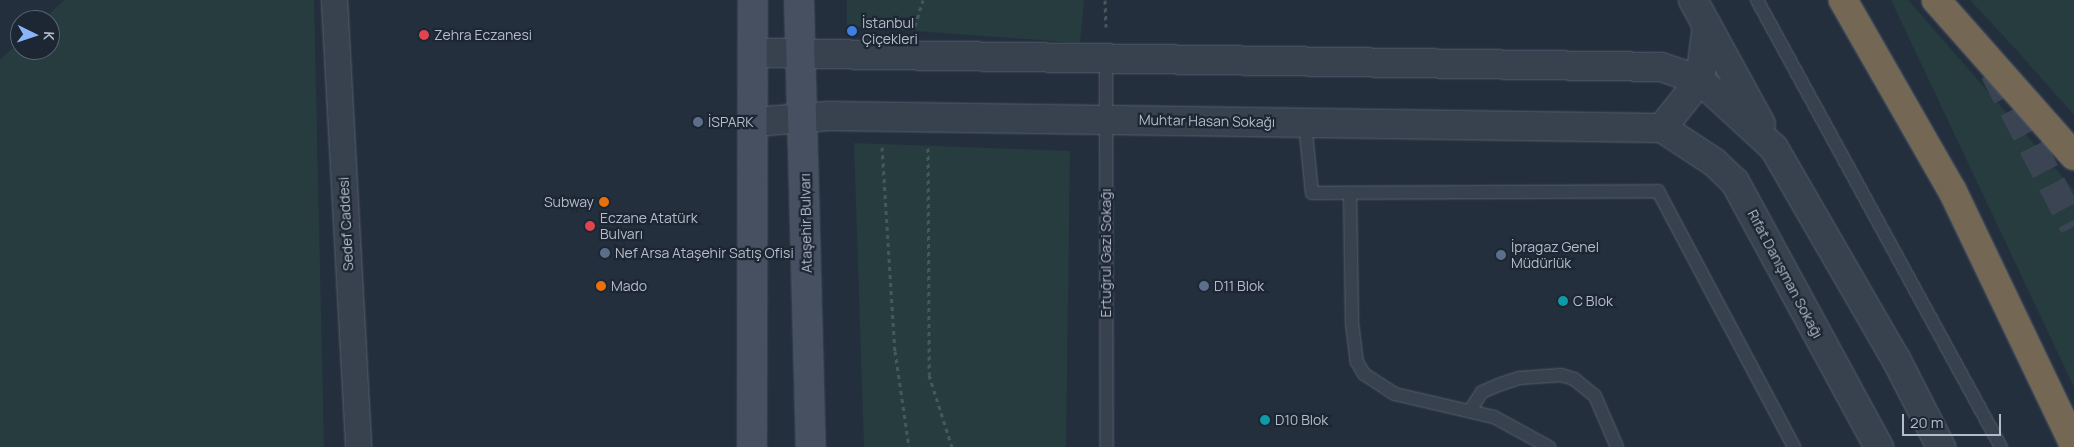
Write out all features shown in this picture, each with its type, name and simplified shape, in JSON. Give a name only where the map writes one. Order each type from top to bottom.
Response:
[{"type":"highway","points":[[1843,0],[1952,190],[2074,445]]},
{"type":"highway","points":[[1936,0],[2074,156]]},
{"type":"main road","points":[[752,447],[753,0]]},
{"type":"main road","name":"Ataşehir Bulvarı","points":[[798,0],[811,447]]},
{"type":"street","name":"Sedef Caddesi","points":[[334,0],[358,447]]},
{"type":"street","points":[[1693,0],[1774,148],[1896,358],[1941,447]]},
{"type":"street","points":[[1662,128],[1700,80],[1707,25]]},
{"type":"street","points":[[753,53],[1661,68],[1700,80],[1774,148]]},
{"type":"street","name":"Muhtar Hasan Sokağı","points":[[753,122],[803,121],[829,116],[1662,128]]},
{"type":"street","name":"Rıfat Danışman Sokağı","points":[[1662,128],[1714,162],[1735,182],[1879,447]]},
{"type":"lane","points":[[1757,0],[2000,447]]},
{"type":"lane","name":"Ertuğrul Gazi Sokağı","points":[[1106,60],[1107,447]]},
{"type":"lane","points":[[1305,123],[1312,194],[1658,191],[1794,447]]},
{"type":"lane","points":[[1350,193],[1352,323],[1357,362],[1364,374],[1384,390],[1471,409],[1516,427],[1549,447]]},
{"type":"lane","points":[[1471,409],[1482,392],[1501,384],[1520,378],[1562,375],[1574,379],[1595,396],[1617,447]]},
{"type":"path","points":[[880,117],[895,351],[909,447]]},
{"type":"path","points":[[928,118],[929,375],[952,447]]},
{"type":"green space","points":[[64,0],[314,0],[324,447],[0,447],[0,60],[10,50],[10,60],[60,60],[60,10],[54,10]]},
{"type":"green space","points":[[847,0],[1084,0],[1080,43],[847,26]]},
{"type":"green space","points":[[1891,0],[1908,0],[2074,190],[2074,387]]},
{"type":"green space","points":[[1970,0],[2074,0],[2074,115],[2011,44]]},
{"type":"green space","points":[[854,143],[1070,151],[1066,447],[864,447]]},
{"type":"tunnel","points":[[1994,72],[2074,227]]},
{"type":"place","name":"İstanbul Çiçekleri","points":[[852,31]]},
{"type":"place","name":"Zehra Eczanesi","points":[[424,35]]},
{"type":"place","name":"İSPARK","points":[[698,122]]},
{"type":"place","name":"Subway","points":[[604,202]]},
{"type":"place","name":"Eczane Atatürk Bulvarı","points":[[590,226]]},
{"type":"place","name":"Nef Arsa Ataşehir Satış Ofisi","points":[[605,253]]},
{"type":"place","name":"İpragaz Genel Müdürlük","points":[[1501,255]]},
{"type":"place","name":"Mado","points":[[601,286]]},
{"type":"place","name":"D11 Blok","points":[[1204,286]]},
{"type":"place","name":"C Blok","points":[[1563,301]]},
{"type":"place","name":"D10 Blok","points":[[1265,420]]}]
